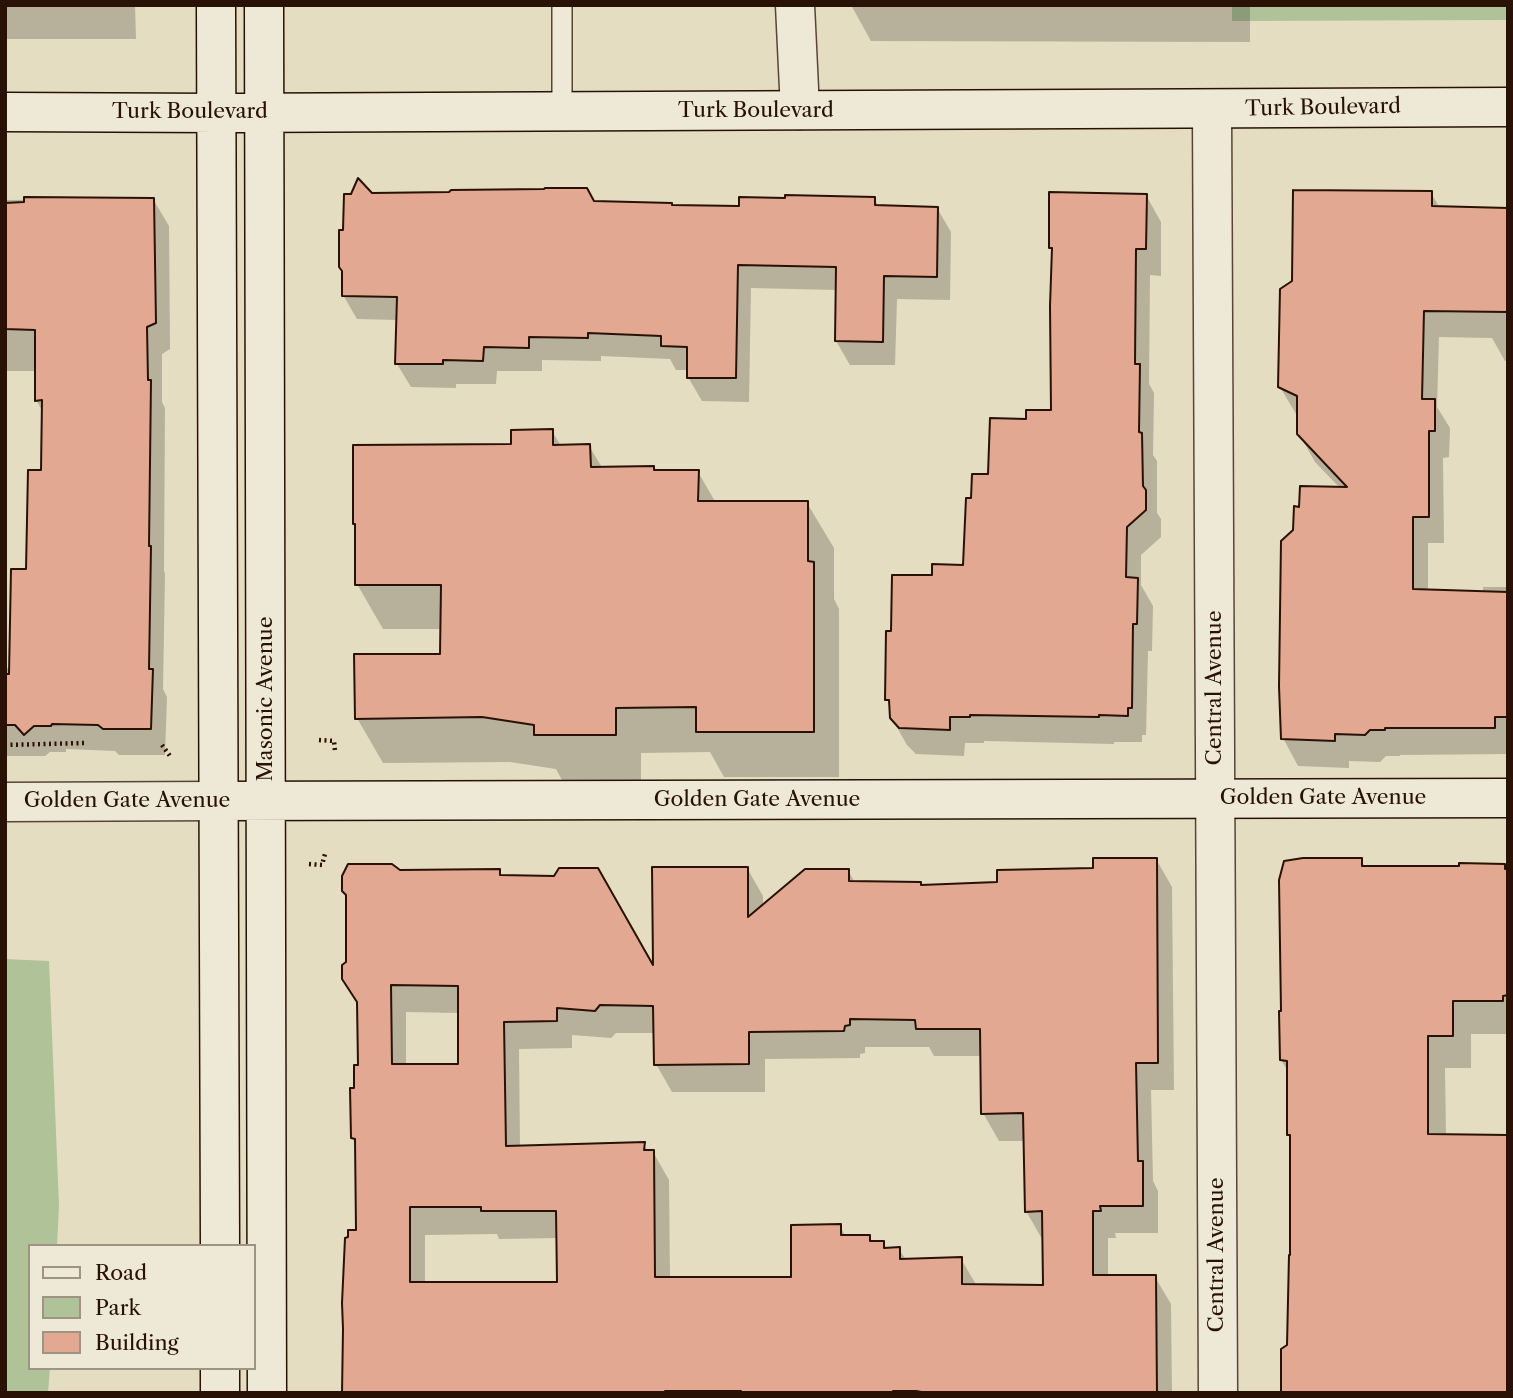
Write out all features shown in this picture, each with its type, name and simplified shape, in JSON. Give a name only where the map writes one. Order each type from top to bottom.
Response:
[{"type":"main road","points":[[216,5],[220,1244]]},
{"type":"main road","name":"Masonic Avenue","points":[[264,5],[267,1393]]},
{"type":"main road","points":[[795,5],[800,110]]},
{"type":"main road","name":"Turk Boulevard","points":[[5,112],[1508,107]]},
{"type":"main road","name":"Central Avenue","points":[[1212,110],[1218,1393]]},
{"type":"main road","name":"Golden Gate Avenue","points":[[5,802],[1508,798]]},
{"type":"main road","points":[[220,1370],[220,1393]]},
{"type":"lane","points":[[562,5],[562,111]]},
{"type":"path","points":[[319,740],[334,741],[335,751]]},
{"type":"path","points":[[5,745],[85,743]]},
{"type":"path","points":[[162,745],[170,756]]},
{"type":"path","points":[[309,864],[323,865],[325,854]]},
{"type":"green space","points":[[1232,5],[1508,5],[1508,20],[1232,21]]},
{"type":"green space","points":[[5,959],[49,961],[59,1206],[57,1244],[28,1244],[28,1370],[50,1370],[48,1393],[5,1393]]},
{"type":"building","points":[[358,178],[372,193],[587,188],[594,201],[739,206],[739,197],[785,198],[785,195],[875,197],[875,205],[938,207],[937,277],[884,276],[883,342],[835,341],[836,267],[738,265],[736,378],[687,378],[687,347],[661,346],[661,336],[588,333],[588,338],[529,337],[529,348],[484,347],[483,361],[443,360],[443,364],[395,364],[397,297],[342,296],[339,230],[343,230],[344,194],[351,194]]},
{"type":"building","points":[[1293,190],[1432,191],[1432,206],[1508,208],[1508,312],[1424,311],[1422,399],[1435,399],[1435,431],[1429,431],[1429,517],[1413,517],[1413,589],[1508,592],[1508,717],[1495,717],[1495,728],[1385,728],[1370,730],[1365,735],[1335,734],[1335,741],[1281,739],[1281,541],[1293,530],[1294,506],[1299,507],[1300,486],[1347,487],[1297,434],[1297,396],[1278,387],[1280,289],[1292,281]]},
{"type":"building","points":[[1049,192],[1147,194],[1146,249],[1136,249],[1135,364],[1140,364],[1139,432],[1142,433],[1146,510],[1127,527],[1126,577],[1138,578],[1137,624],[1133,624],[1132,708],[1128,708],[1128,716],[970,715],[950,717],[950,730],[899,728],[890,718],[889,700],[885,700],[886,631],[891,631],[892,575],[932,575],[932,564],[963,565],[966,498],[971,498],[972,474],[988,474],[990,418],[1026,419],[1026,410],[1051,410],[1052,248],[1049,248]]},
{"type":"building","points":[[24,197],[154,198],[156,323],[147,327],[148,380],[151,380],[151,729],[103,729],[98,725],[52,724],[34,726],[24,735],[15,725],[5,725],[11,569],[26,569],[28,470],[41,470],[42,400],[35,401],[35,330],[5,329],[5,203],[24,202]]},
{"type":"building","points":[[553,429],[553,445],[590,444],[591,467],[654,466],[654,470],[699,470],[698,501],[808,501],[808,561],[814,562],[814,732],[696,732],[696,707],[616,708],[616,735],[534,735],[534,725],[482,717],[355,719],[354,654],[440,654],[441,585],[355,585],[353,445],[511,444],[511,430]]},
{"type":"building","points":[[1093,858],[1157,858],[1158,1063],[1136,1063],[1138,1161],[1143,1161],[1143,1206],[1100,1206],[1101,1211],[1093,1211],[1093,1275],[1156,1275],[1157,1393],[342,1393],[345,1238],[348,1237],[348,1230],[356,1230],[355,1139],[351,1138],[350,1088],[354,1088],[354,1065],[358,1065],[357,1002],[342,979],[342,965],[346,962],[346,895],[342,891],[342,876],[348,864],[392,864],[400,870],[500,869],[500,875],[554,876],[559,868],[598,868],[653,965],[652,867],[748,867],[748,917],[805,869],[849,869],[849,881],[921,882],[921,885],[997,882],[997,870],[1093,868]],"holes":[[[391,985],[458,986],[458,1064],[392,1064]],[[600,1005],[653,1006],[654,1065],[749,1064],[749,1032],[844,1031],[845,1026],[850,1025],[850,1019],[915,1020],[916,1029],[980,1029],[981,1114],[1023,1113],[1025,1212],[1042,1211],[1043,1285],[962,1284],[962,1257],[900,1259],[900,1247],[884,1248],[884,1241],[870,1241],[870,1235],[841,1235],[841,1224],[791,1225],[791,1277],[655,1277],[654,1150],[644,1150],[645,1142],[506,1146],[504,1022],[557,1021],[557,1008],[595,1011]],[[410,1207],[556,1211],[557,1282],[410,1282]]]},
{"type":"building","points":[[1303,858],[1362,858],[1362,866],[1505,864],[1505,869],[1508,869],[1508,995],[1503,996],[1503,1001],[1453,1001],[1453,1036],[1428,1036],[1428,1134],[1508,1135],[1508,1393],[1281,1393],[1281,1349],[1287,1345],[1290,1135],[1287,1135],[1287,1061],[1280,1060],[1279,880],[1284,861]]}]
